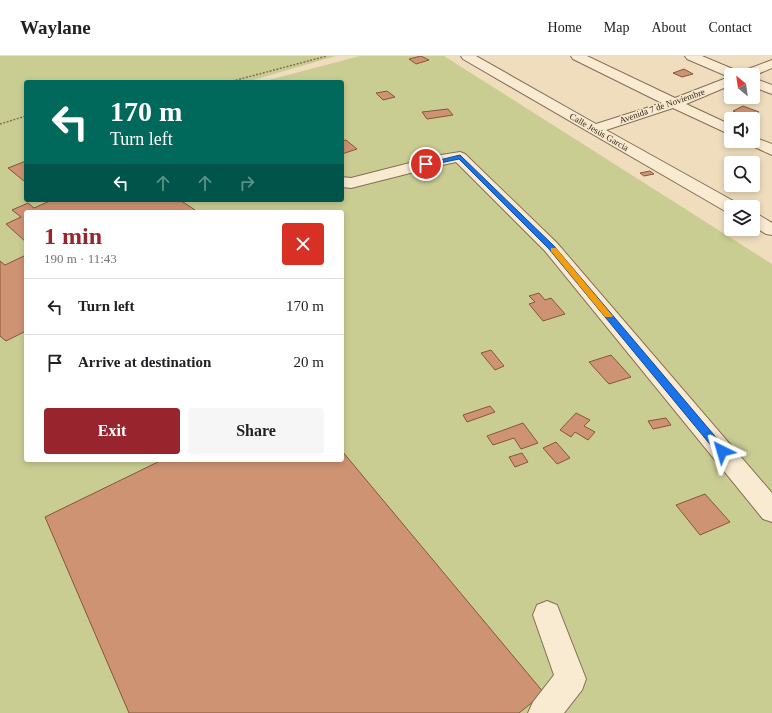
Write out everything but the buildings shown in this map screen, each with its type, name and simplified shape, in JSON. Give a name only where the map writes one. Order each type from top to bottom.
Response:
[{"type":"street","name":"Calle Jesús Garcia","points":[[467,56],[724,203]]},
{"type":"street","points":[[577,56],[724,128]]},
{"type":"street","points":[[691,56],[724,70]]},
{"type":"street","points":[[760,69],[772,64]]},
{"type":"street","name":"Avenida 7 de Noviembre","points":[[593,129],[675,103],[724,83]]},
{"type":"street","points":[[760,85],[772,90]]},
{"type":"street","points":[[760,144],[772,150]]},
{"type":"street","points":[[344,182],[351,183],[441,160],[460,157],[551,247],[772,511]]},
{"type":"street","points":[[760,223],[772,230]]},
{"type":"street","points":[[544,713],[571,679],[548,615]]},
{"type":"path","points":[[237,80],[327,56]]},
{"type":"path","points":[[0,124],[24,117]]},
{"type":"green space","points":[[0,56],[336,56],[253,80],[24,80],[24,202],[344,202],[344,80],[269,80],[360,56],[444,56],[724,234],[724,236],[728,236],[772,264],[772,713],[0,713]]},
{"type":"slow traffic","points":[[553,250],[608,316]]},
{"type":"route","points":[[426,164],[460,157],[551,247],[722,451]]}]
